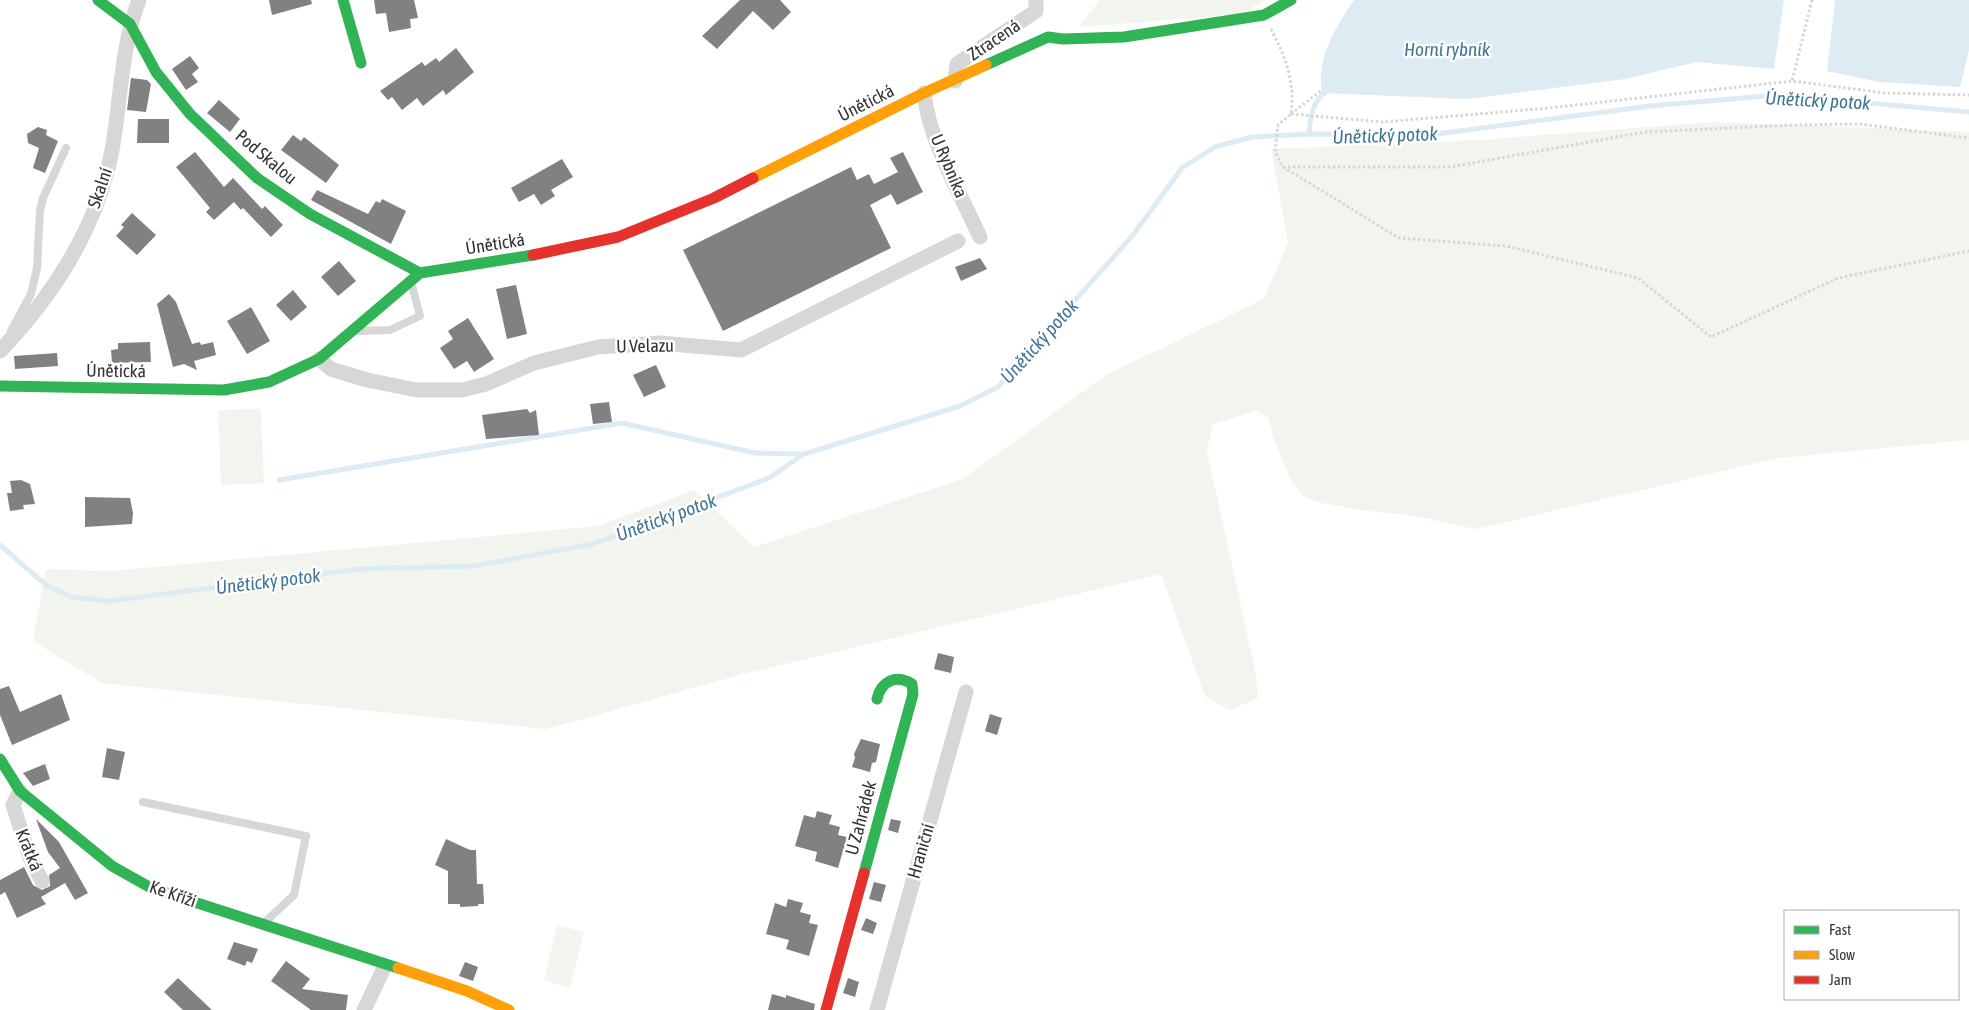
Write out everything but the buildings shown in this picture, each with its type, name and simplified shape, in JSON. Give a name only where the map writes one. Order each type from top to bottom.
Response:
[{"type":"street","points":[[98,0],[130,24]]},
{"type":"street","name":"Skalní","points":[[0,350],[26,324],[70,262],[100,193],[111,152],[130,24],[139,0]]},
{"type":"street","points":[[343,0],[361,63]]},
{"type":"street","name":"Ztracená","points":[[954,81],[957,64],[1036,11],[1036,0]]},
{"type":"street","points":[[1264,15],[1291,0]]},
{"type":"street","name":"Únětická","points":[[0,386],[224,390],[269,382],[320,359],[420,273],[530,256],[618,237],[714,198],[924,94],[1048,37],[1062,40],[1124,37],[1264,15]]},
{"type":"street","name":"Pod Skalou","points":[[130,24],[156,72],[190,114],[257,178],[310,214],[420,273]]},
{"type":"street","name":"U Rybníka","points":[[924,94],[937,142],[980,237]]},
{"type":"street","name":"U Velazu","points":[[320,359],[331,369],[367,380],[417,390],[462,390],[486,384],[534,363],[598,346],[660,343],[741,350],[958,241]]},
{"type":"street","name":"U Zahrádek","points":[[826,1010],[913,694],[912,684],[906,679],[894,678],[884,683],[878,690],[877,700]]},
{"type":"street","name":"Hraniční","points":[[877,1010],[966,692]]},
{"type":"street","name":"Ke Kříži","points":[[0,759],[20,791],[128,877],[150,888],[385,966],[467,991],[509,1010]]},
{"type":"street","name":"Krátká","points":[[20,791],[13,805],[30,858],[42,881]]},
{"type":"street","points":[[364,1010],[385,966]]},
{"type":"lane","points":[[0,350],[31,294],[37,268],[40,211],[43,198],[66,148]]},
{"type":"lane","points":[[352,331],[390,330],[420,316],[411,281]]},
{"type":"lane","points":[[143,802],[306,836],[294,894],[263,924]]},
{"type":"path","points":[[1792,81],[1812,0]]},
{"type":"path","points":[[1264,15],[1287,61],[1292,103],[1291,114]]},
{"type":"path","points":[[1291,114],[1383,122],[1549,108],[1792,81],[1885,93],[1969,95]]},
{"type":"path","points":[[1323,88],[1278,126],[1275,152],[1283,167],[1399,238],[1506,246],[1638,278],[1711,337],[1838,278],[1969,251]]},
{"type":"path","points":[[1283,167],[1450,167],[1646,132],[1783,125],[1859,124],[1969,138]]},
{"type":"shaded area","points":[[1100,0],[1264,0],[1243,14],[1079,27]]},
{"type":"shaded area","points":[[1714,122],[1969,132],[1969,440],[1778,458],[1476,529],[1416,516],[1360,510],[1317,502],[1303,496],[1292,482],[1276,445],[1268,417],[1256,411],[1213,424],[1207,451],[1255,670],[1258,698],[1229,710],[1205,696],[1161,574],[743,674],[547,729],[102,683],[33,641],[46,569],[111,571],[598,526],[694,490],[754,547],[963,479],[1106,375],[1264,299],[1288,242],[1271,149],[1480,140]]},
{"type":"shaded area","points":[[261,409],[264,483],[221,485],[218,410]]},
{"type":"shaded area","points":[[557,925],[584,932],[570,988],[544,980]]},
{"type":"water","name":"Horní rybník","points":[[1354,0],[1784,0],[1774,69],[1697,62],[1625,79],[1468,99],[1322,93],[1321,80],[1324,56],[1334,33]]},
{"type":"water","points":[[1835,0],[1969,0],[1969,50],[1960,87],[1879,82],[1827,71]]},
{"type":"waterway","points":[[1309,134],[1311,116],[1315,105],[1318,99],[1327,91]]},
{"type":"waterway","name":"Únětický potok","points":[[0,545],[46,585],[71,597],[109,601],[361,569],[474,566],[593,544],[769,478],[804,454],[960,406],[998,387],[1133,235],[1182,168],[1215,147],[1252,137],[1309,134],[1429,135],[1650,106],[1778,95],[1969,112]]},
{"type":"waterway","points":[[279,480],[622,423],[755,453],[803,454]]},
{"type":"traffic: fast","points":[[98,0],[130,24],[156,72],[190,114],[257,178],[310,214],[420,273]]},
{"type":"traffic: fast","points":[[343,0],[361,63]]},
{"type":"traffic: fast","points":[[986,65],[1048,37],[1063,39],[1124,37],[1264,15],[1291,0]]},
{"type":"traffic: fast","points":[[0,386],[224,390],[269,382],[319,359],[420,273],[533,255]]},
{"type":"traffic: fast","points":[[864,873],[913,694],[912,684],[900,680],[890,681],[882,688],[877,699]]},
{"type":"traffic: fast","points":[[0,759],[20,791],[112,866],[151,888],[398,968]]},
{"type":"traffic: slow","points":[[753,178],[924,93],[986,65]]},
{"type":"traffic: slow","points":[[398,968],[467,991],[509,1010]]},
{"type":"traffic: jam","points":[[533,255],[618,237],[714,198],[753,178]]},
{"type":"traffic: jam","points":[[826,1010],[864,873]]}]
